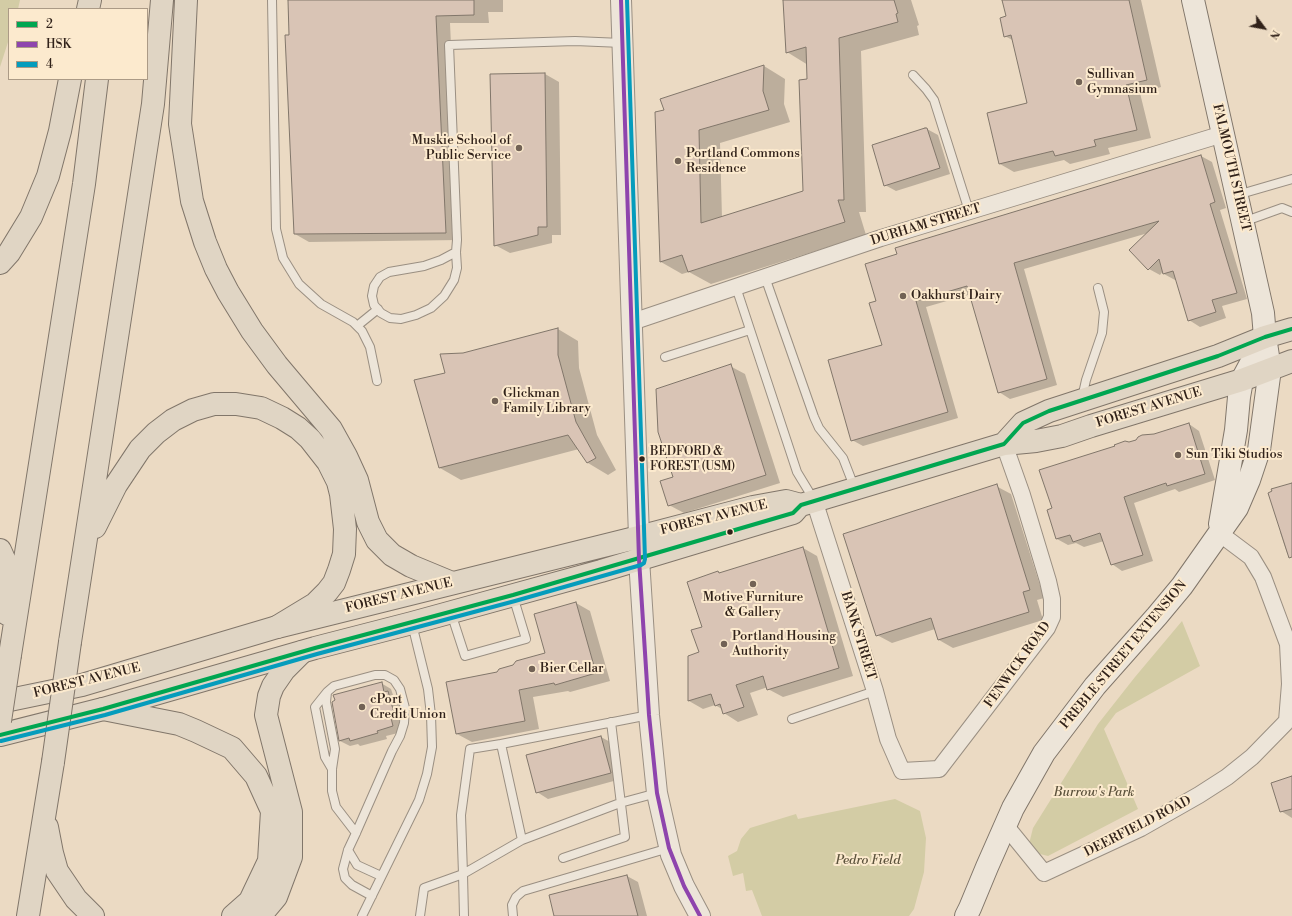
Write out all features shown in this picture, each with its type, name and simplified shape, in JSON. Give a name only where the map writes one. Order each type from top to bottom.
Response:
[{"type":"highway","points":[[28,916],[154,104],[162,0]]},
{"type":"highway","points":[[186,0],[180,124],[192,200],[205,242],[216,269],[252,331],[277,365],[331,429],[357,480],[368,522],[377,540],[392,555],[411,566],[452,583]]},
{"type":"highway","points":[[0,263],[31,217],[48,176],[60,131],[70,80]]},
{"type":"highway","points":[[0,721],[84,184],[98,80]]},
{"type":"highway","name":"FOREST AVENUE","points":[[1004,444],[1023,423],[1049,411],[1218,356],[1265,337],[1292,329]]},
{"type":"highway","name":"FOREST AVENUE","points":[[0,702],[82,686],[277,627],[639,537],[753,507],[786,501],[808,502],[1004,444],[1036,441],[1062,436],[1242,380],[1270,368],[1292,361]]},
{"type":"highway","points":[[85,546],[116,485],[127,467],[140,449],[156,433],[174,420],[193,410],[214,404],[236,404],[261,408],[298,428],[310,439],[328,462],[338,482],[345,529],[344,554],[334,583],[314,604],[277,627]]},
{"type":"highway","name":"FOREST AVENUE","points":[[0,735],[103,709],[302,652],[513,596],[793,513],[808,502]]},
{"type":"highway","points":[[0,550],[4,559],[10,655]]},
{"type":"highway","points":[[260,916],[276,898],[291,857],[291,812],[266,715],[269,696],[273,686],[284,670],[302,652]]},
{"type":"highway","points":[[103,709],[179,724],[196,731],[232,748],[256,776],[272,811],[269,861],[250,900],[233,916]]},
{"type":"highway","points":[[45,810],[52,853],[57,871],[76,899],[92,916]]},
{"type":"main road","name":"FALMOUTH STREET","points":[[1193,0],[1263,313],[1265,337]]},
{"type":"main road","name":"PREBLE STREET EXTENSION","points":[[969,913],[1005,825],[1044,753],[1072,715],[1114,664],[1158,616],[1182,586],[1237,508],[1249,480],[1259,450],[1270,368],[1265,337]]},
{"type":"main road","name":"PREBLE STREET EXTENSION","points":[[1218,533],[1236,430],[1242,380],[1265,337]]},
{"type":"street","points":[[621,0],[639,559],[649,714],[656,793],[669,848],[684,886],[700,916]]},
{"type":"street","name":"DURHAM STREET","points":[[632,322],[881,238],[1223,134]]},
{"type":"street","name":"FENWICK ROAD","points":[[902,771],[939,769],[1048,628],[1052,617],[1052,599],[1048,580],[1022,495],[1004,444]]},
{"type":"street","name":"BANK STREET","points":[[808,502],[875,691],[888,739],[902,771]]},
{"type":"street","points":[[1218,533],[1250,557],[1263,577],[1290,644],[1290,718]]},
{"type":"street","name":"DEERFIELD ROAD","points":[[1005,825],[1044,873],[1141,828],[1199,795],[1227,777],[1252,757],[1290,718]]},
{"type":"lane","points":[[272,0],[276,229],[283,258],[299,284],[321,304],[353,322],[362,331],[370,346],[377,381]]},
{"type":"lane","points":[[456,252],[441,260],[424,266],[389,272],[380,277],[374,286],[372,296],[374,305],[381,313],[390,318],[401,319],[416,315],[431,308],[444,296],[454,280],[457,268],[457,240],[449,45],[576,41],[622,43]]},
{"type":"lane","points":[[913,75],[934,100],[969,212]]},
{"type":"lane","points":[[1237,196],[1292,179]]},
{"type":"lane","points":[[1243,222],[1282,208],[1292,212]]},
{"type":"lane","points":[[765,277],[814,417],[819,428],[843,458],[855,489]]},
{"type":"lane","points":[[736,287],[808,502]]},
{"type":"lane","points":[[1082,401],[1086,380],[1102,333],[1104,312],[1098,288]]},
{"type":"lane","points":[[357,326],[378,309]]},
{"type":"lane","points":[[665,357],[750,330]]},
{"type":"lane","points":[[451,613],[464,656],[526,638],[513,596]]},
{"type":"lane","points":[[362,916],[419,800],[427,774],[432,747],[431,715],[428,689],[412,623]]},
{"type":"lane","points":[[332,769],[325,757],[315,707],[326,692],[334,686],[375,674],[385,675],[394,680],[400,689],[405,708],[404,723],[400,736],[348,850],[343,869],[345,878],[372,896]]},
{"type":"lane","points":[[792,719],[875,691]]},
{"type":"lane","points":[[326,692],[326,702],[335,749],[332,769],[332,791],[336,807],[356,833]]},
{"type":"lane","points":[[464,916],[461,815],[470,749],[649,714]]},
{"type":"lane","points":[[563,858],[625,837],[611,722]]},
{"type":"lane","points":[[501,744],[522,840]]},
{"type":"lane","points":[[420,916],[424,888],[463,874],[522,840],[620,803],[656,793]]},
{"type":"lane","points":[[513,916],[512,905],[516,897],[523,891],[669,848]]},
{"type":"lane","points":[[348,850],[357,865],[381,876]]},
{"type":"green space","points":[[0,0],[20,0],[18,8],[8,8],[8,42],[0,67]]},
{"type":"green space","name":"Burrow's Park","points":[[1182,621],[1200,666],[1116,713],[1104,729],[1138,809],[1048,856],[1036,853],[1029,844],[1033,828],[1098,724]]},
{"type":"green space","name":"Pedro Field","points":[[895,799],[920,811],[926,838],[924,872],[914,909],[909,916],[762,916],[752,890],[746,891],[743,873],[733,876],[728,856],[737,851],[741,839],[750,828],[796,814],[798,819]]},
{"type":"building","points":[[288,0],[474,0],[474,15],[436,16],[446,233],[294,234],[285,35],[289,35]]},
{"type":"building","name":"Portland Commons Residence","points":[[783,0],[894,0],[898,13],[896,14],[898,22],[839,38],[844,200],[838,200],[845,222],[688,272],[682,255],[660,262],[655,112],[664,110],[660,99],[764,65],[763,91],[769,110],[699,130],[701,223],[803,191],[799,80],[807,79],[806,47],[786,53]]},
{"type":"building","name":"Sullivan Gymnasium","points":[[1002,0],[1129,0],[1147,80],[1126,85],[1137,130],[1094,140],[1096,146],[1055,156],[1053,151],[999,164],[987,113],[1027,103],[1011,35],[1004,37],[1000,18],[1006,16]]},
{"type":"building","name":"Muskie School of Public Service","points":[[545,73],[547,227],[538,227],[538,235],[494,246],[490,74]]},
{"type":"building","points":[[927,128],[940,168],[884,186],[872,145]]},
{"type":"building","name":"Oakhurst Dairy","points":[[1201,155],[1215,202],[1210,204],[1237,293],[1212,300],[1216,312],[1188,321],[1173,271],[1163,274],[1159,259],[1148,270],[1129,250],[1159,221],[1014,263],[1047,379],[998,393],[967,286],[916,301],[948,412],[851,441],[828,360],[882,345],[869,303],[876,301],[865,264],[897,254],[895,248]]},
{"type":"building","name":"Glickman Family Library","points":[[558,328],[558,355],[576,422],[596,458],[587,463],[568,435],[439,468],[414,380],[445,373],[440,354],[463,353]]},
{"type":"building","points":[[731,364],[766,475],[668,506],[660,481],[673,477],[658,432],[656,389]]},
{"type":"building","points":[[1189,423],[1205,474],[1167,486],[1166,483],[1124,497],[1143,555],[1111,565],[1100,533],[1073,542],[1070,535],[1056,539],[1047,510],[1052,508],[1039,470],[1115,446],[1114,445],[1125,441],[1129,442],[1136,440],[1142,435],[1154,434]]},
{"type":"building","points":[[1292,483],[1292,557],[1289,558],[1268,493],[1272,491],[1271,489]]},
{"type":"building","points":[[997,484],[1030,590],[1023,592],[1029,612],[938,640],[931,618],[876,636],[843,534]]},
{"type":"building","points":[[803,547],[839,668],[767,690],[763,676],[736,685],[744,707],[723,714],[720,704],[715,706],[711,694],[688,701],[688,656],[699,652],[691,630],[702,627],[687,582],[718,571],[719,573]]},
{"type":"building","points":[[576,602],[596,673],[555,685],[554,683],[519,690],[525,721],[456,734],[446,682],[497,672],[499,669],[513,665],[516,661],[545,653],[534,614]]},
{"type":"building","name":"cPort Credit Union","points":[[382,682],[384,692],[388,691],[394,713],[390,714],[393,726],[377,731],[378,733],[350,741],[349,738],[339,741],[332,702],[335,700],[333,695]]},
{"type":"building","points":[[601,736],[611,773],[536,793],[526,755]]},
{"type":"building","points":[[1292,776],[1292,809],[1280,812],[1271,783]]},
{"type":"building","points":[[627,875],[638,916],[554,916],[549,895]]},
{"type":"transit line","name":"HSK","points":[[621,0],[639,559],[649,715],[657,793],[669,848],[684,886],[700,916]]},
{"type":"transit line","name":"4","points":[[1,741],[105,715],[317,654],[515,601],[644,563],[627,0]]},
{"type":"transit line","name":"2","points":[[0,735],[103,709],[315,648],[513,595],[793,513],[801,505],[1004,444],[1023,423],[1049,411],[1218,356],[1265,337],[1292,329]]},
{"type":"place","name":"Sullivan Gymnasium","points":[[1079,82]]},
{"type":"place","name":"Muskie School of Public Service","points":[[519,148]]},
{"type":"place","name":"Portland Commons Residence","points":[[678,161]]},
{"type":"place","name":"Oakhurst Dairy","points":[[903,296]]},
{"type":"place","name":"Glickman Family Library","points":[[495,401]]},
{"type":"place","name":"Sun Tiki Studios","points":[[1178,455]]},
{"type":"place","name":"BEDFORD & FOREST (USM)","points":[[642,459]]},
{"type":"place","name":"Motive Furniture & Gallery","points":[[753,584]]},
{"type":"place","name":"Portland Housing Authority","points":[[724,644]]},
{"type":"place","name":"Bier Cellar","points":[[532,669]]},
{"type":"place","name":"cPort Credit Union","points":[[362,707]]}]
